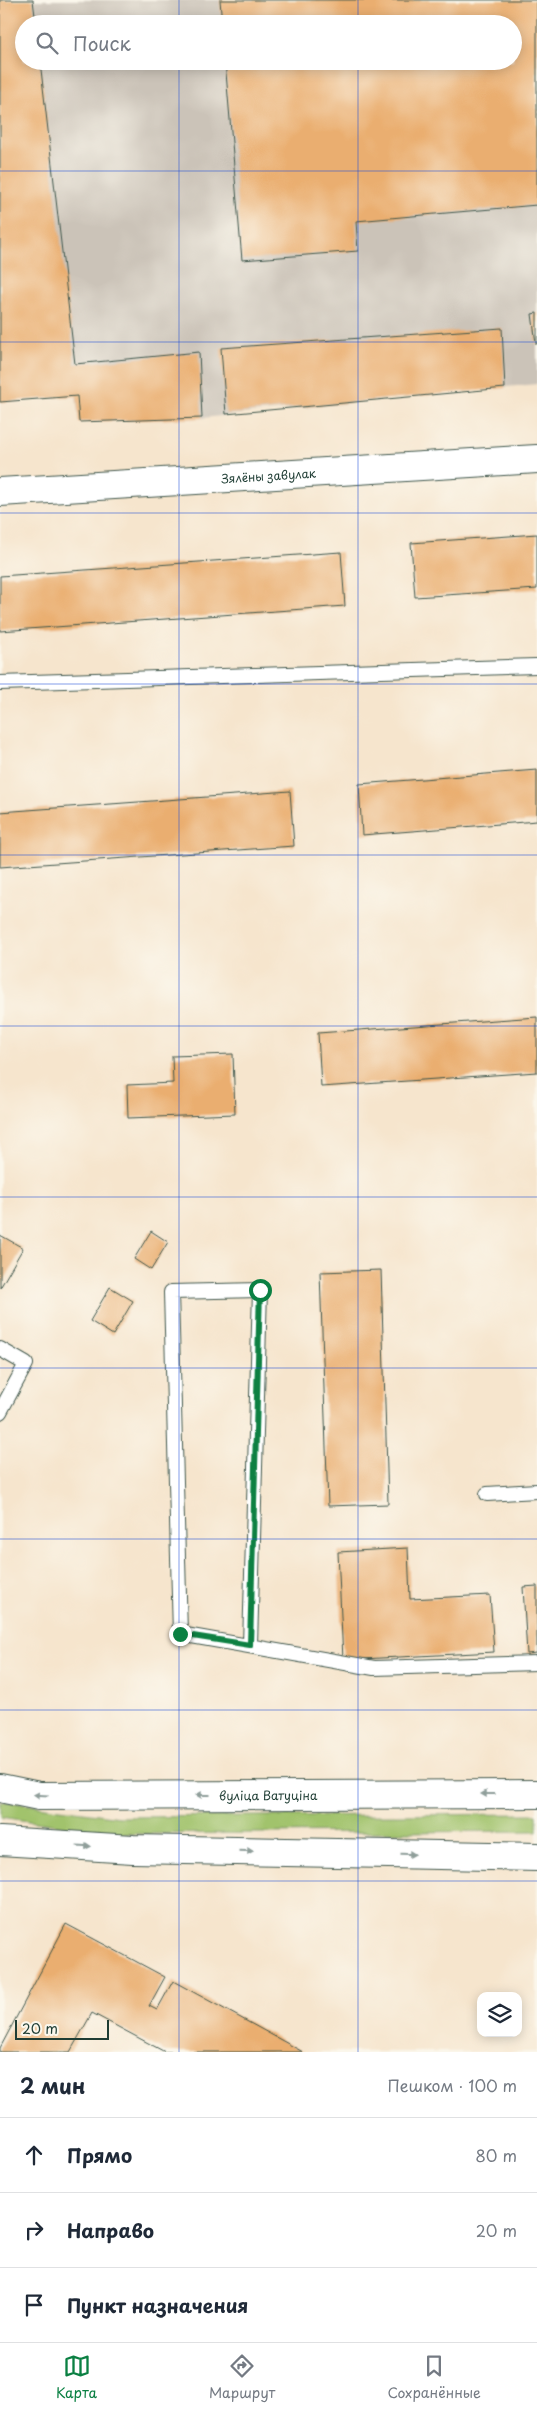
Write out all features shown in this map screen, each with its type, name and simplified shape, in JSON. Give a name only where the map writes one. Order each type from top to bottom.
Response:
[{"type":"street","name":"Зялёны завулак","points":[[0,492],[537,459]]},
{"type":"street","name":"вуліца Ватуціна","points":[[0,1788],[39,1796],[537,1794]]},
{"type":"street","points":[[0,1842],[133,1849],[537,1857]]},
{"type":"lane","points":[[0,683],[537,666]]},
{"type":"lane","points":[[250,1645],[260,1290],[171,1292],[180,1634],[374,1668],[537,1663]]},
{"type":"lane","points":[[0,1349],[26,1364],[0,1412]]},
{"type":"lane","points":[[488,1494],[537,1491]]},
{"type":"shaded area","points":[[0,0],[537,0],[537,384],[202,418],[79,422],[76,396],[0,402]]},
{"type":"green space","points":[[0,1801],[120,1817],[537,1814],[537,1831],[119,1834],[0,1817]]},
{"type":"building","points":[[0,0],[33,0],[35,15],[15,15],[15,70],[41,70],[75,364],[199,352],[202,418],[79,422],[77,396],[0,402]]},
{"type":"building","points":[[220,0],[537,0],[537,205],[356,221],[358,251],[242,260],[226,70],[522,70],[522,15],[221,15]]},
{"type":"building","points":[[537,313],[537,344],[536,344],[532,314]]},
{"type":"building","points":[[502,328],[505,388],[226,414],[221,348]]},
{"type":"building","points":[[537,534],[537,589],[415,597],[411,543]]},
{"type":"building","points":[[341,552],[345,606],[0,631],[0,576]]},
{"type":"building","points":[[537,770],[537,821],[362,835],[359,784]]},
{"type":"building","points":[[290,791],[294,846],[0,867],[0,812]]},
{"type":"building","points":[[537,1017],[537,1072],[321,1087],[318,1033]]},
{"type":"building","points":[[233,1054],[235,1114],[128,1118],[127,1085],[173,1083],[172,1056]]},
{"type":"building","points":[[151,1231],[168,1242],[151,1270],[134,1259]]},
{"type":"building","points":[[0,1235],[23,1248],[0,1288]]},
{"type":"building","points":[[381,1270],[388,1504],[328,1506],[320,1272]]},
{"type":"building","points":[[110,1287],[133,1301],[113,1335],[90,1321]]},
{"type":"building","points":[[408,1548],[410,1599],[490,1595],[494,1652],[343,1660],[338,1552]]},
{"type":"building","points":[[537,1586],[537,1653],[527,1654],[523,1587]]},
{"type":"building","points":[[66,1924],[165,1977],[149,2006],[157,2010],[173,1981],[303,2052],[165,2052],[92,2013],[70,2052],[0,2052],[0,2048]]},
{"type":"route","points":[[180,1634],[250,1645],[260,1290]]}]
